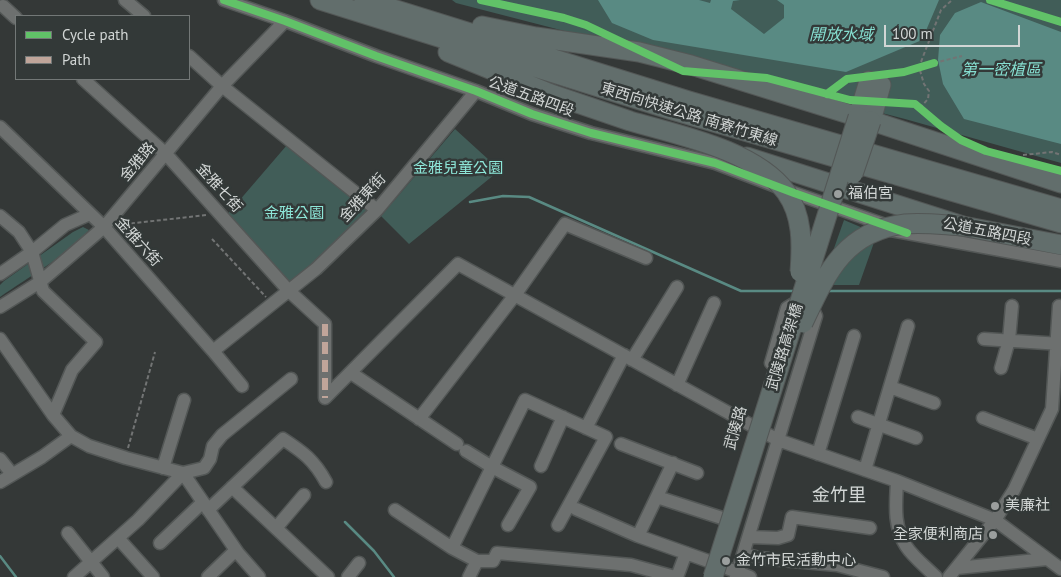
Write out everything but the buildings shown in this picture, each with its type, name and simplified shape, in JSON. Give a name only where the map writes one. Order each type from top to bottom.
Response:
[{"type":"highway","name":"東西向快速公路 南寮竹東線","points":[[320,0],[373,7],[672,110],[937,181],[1061,209]]},
{"type":"highway","points":[[373,7],[401,6],[420,9],[479,25],[536,37],[639,52],[691,65],[1061,183]]},
{"type":"highway","points":[[373,7],[387,28],[401,35],[551,94],[719,156],[837,196],[962,226],[1061,245]]},
{"type":"highway","name":"武陵路高架橋","points":[[726,569],[798,322],[837,196],[875,83]]},
{"type":"highway","points":[[719,156],[749,160],[770,176],[786,192],[795,210],[801,228],[802,250],[798,294],[798,322]]},
{"type":"highway","name":"東西向快速公路 南寮竹東線","points":[[937,181],[1061,223]]},
{"type":"highway","points":[[798,322],[838,258],[856,242],[869,234],[888,227],[906,224],[962,226]]},
{"type":"street","points":[[125,0],[143,15]]},
{"type":"street","name":"公道五路四段","points":[[224,0],[284,20],[376,56],[476,91],[532,114],[591,133],[719,156]]},
{"type":"street","points":[[4,5],[15,17]]},
{"type":"street","name":"金雅路","points":[[0,307],[40,282],[104,227],[222,86],[284,20]]},
{"type":"street","points":[[190,57],[222,86],[377,210]]},
{"type":"street","name":"金雅七街","points":[[84,80],[166,154],[289,291],[325,324],[325,398],[351,373]]},
{"type":"street","name":"金雅東街","points":[[213,351],[316,269],[377,210],[476,91]]},
{"type":"street","name":"金雅六街","points":[[0,127],[104,227],[242,386]]},
{"type":"street","points":[[806,297],[837,196]]},
{"type":"street","name":"公道五路四段","points":[[837,196],[876,228],[1061,261]]},
{"type":"street","points":[[0,274],[32,252],[65,225],[90,214]]},
{"type":"street","points":[[0,216],[19,232],[32,252],[44,291],[96,342],[72,370],[53,415]]},
{"type":"street","points":[[419,419],[515,295],[565,224],[646,258]]},
{"type":"street","points":[[508,525],[530,487],[492,467],[351,373],[458,264],[778,440],[897,481],[995,520],[1061,569]]},
{"type":"street","points":[[586,428],[628,358],[676,287]]},
{"type":"street","name":"武陵路","points":[[706,577],[726,569],[749,536],[816,316],[806,297],[787,308],[725,519],[726,569]]},
{"type":"street","points":[[677,385],[714,303]]},
{"type":"street","points":[[1001,368],[1009,340],[1012,306]]},
{"type":"street","points":[[953,572],[995,520],[1014,490],[1038,439],[1056,409],[1059,306]]},
{"type":"street","points":[[865,470],[908,326]]},
{"type":"street","points":[[818,454],[854,336]]},
{"type":"street","points":[[0,338],[53,415],[71,436],[89,446],[183,473],[204,468],[210,459],[212,446],[222,435],[291,379]]},
{"type":"street","points":[[984,339],[1059,344]]},
{"type":"street","points":[[890,387],[934,403]]},
{"type":"street","points":[[163,468],[184,400]]},
{"type":"street","points":[[452,548],[525,400],[606,437],[558,526]]},
{"type":"street","points":[[858,417],[916,438]]},
{"type":"street","points":[[541,466],[563,418]]},
{"type":"street","points":[[983,418],[1038,439]]},
{"type":"street","points":[[0,482],[42,458],[71,436]]},
{"type":"street","points":[[160,543],[205,506],[232,487],[283,439],[300,450],[317,465],[326,482]]},
{"type":"street","points":[[621,444],[697,473]]},
{"type":"street","points":[[0,458],[12,474]]},
{"type":"street","points":[[638,536],[672,463]]},
{"type":"street","points":[[740,472],[766,480]]},
{"type":"street","points":[[183,473],[236,550],[259,577]]},
{"type":"street","points":[[74,577],[138,520],[183,473]]},
{"type":"street","points":[[897,481],[896,513],[898,529],[906,546],[936,577]]},
{"type":"street","points":[[232,487],[328,577]]},
{"type":"street","points":[[276,528],[304,495]]},
{"type":"street","points":[[657,497],[725,519]]},
{"type":"street","points":[[576,508],[638,536],[750,577]]},
{"type":"street","points":[[395,510],[452,548],[477,561],[493,561],[497,553],[631,565],[676,577],[686,553]]},
{"type":"street","points":[[749,536],[778,538],[788,535],[792,517],[870,528]]},
{"type":"street","points":[[68,533],[103,577]]},
{"type":"street","points":[[118,538],[153,577]]},
{"type":"street","points":[[208,577],[236,550]]},
{"type":"street","points":[[726,569],[759,558],[837,565],[883,577]]},
{"type":"street","points":[[953,572],[1047,559]]},
{"type":"street","points":[[469,577],[477,561]]},
{"type":"street","points":[[348,577],[359,563]]},
{"type":"path","points":[[927,114],[917,106],[928,99],[929,91],[916,68],[941,10],[952,0]]},
{"type":"path","points":[[916,68],[962,56]]},
{"type":"path","points":[[1016,157],[1052,152],[1061,155]]},
{"type":"path","points":[[1016,157],[1028,162]]},
{"type":"path","points":[[104,227],[219,213]]},
{"type":"path","points":[[212,239],[272,304]]},
{"type":"path","points":[[126,458],[155,352]]},
{"type":"green space","points":[[452,0],[1061,0],[1061,163],[905,119],[456,3]]},
{"type":"green space","name":"金雅兒童公園","points":[[455,129],[500,170],[409,244],[381,216]]},
{"type":"green space","name":"金雅公園","points":[[287,145],[369,210],[314,265],[289,284],[226,216]]},
{"type":"green space","points":[[844,220],[877,234],[859,285],[821,285]]},
{"type":"green space","points":[[83,227],[89,230],[80,240],[47,266],[0,297],[0,285],[4,281],[73,232]]},
{"type":"water","name":"開放水域","points":[[598,0],[699,0],[710,3],[711,0],[740,0],[733,1],[731,9],[764,34],[784,18],[784,5],[777,0],[939,0],[922,40],[846,72],[653,40],[612,23]]},
{"type":"water","name":"第一密植區","points":[[981,2],[1061,32],[1061,144],[964,119],[943,84],[938,60],[940,35],[955,13]]},
{"type":"waterway","points":[[470,202],[503,196],[529,197],[741,291],[795,291]]},
{"type":"waterway","points":[[828,291],[1061,291]]},
{"type":"waterway","points":[[345,522],[374,551],[394,577]]},
{"type":"waterway","points":[[0,556],[16,577]]},
{"type":"marked path","points":[[325,324],[325,398]]},
{"type":"cycle path","points":[[224,0],[476,91],[532,114],[591,133],[715,163],[907,233]]},
{"type":"cycle path","points":[[481,0],[564,18],[586,25],[683,71],[767,78],[850,100],[915,104],[961,140],[986,151],[1061,171]]},
{"type":"cycle path","points":[[990,0],[1061,22]]},
{"type":"cycle path","points":[[827,94],[847,79],[904,72],[934,63]]},
{"type":"place","name":"福伯宮","points":[[838,194]]},
{"type":"place","name":"美廉社","points":[[995,506]]},
{"type":"place","name":"全家便利商店","points":[[993,535]]},
{"type":"place","name":"金竹市民活動中心","points":[[726,561]]},
{"type":"district","name":"金竹里","points":[[839,496]]}]
